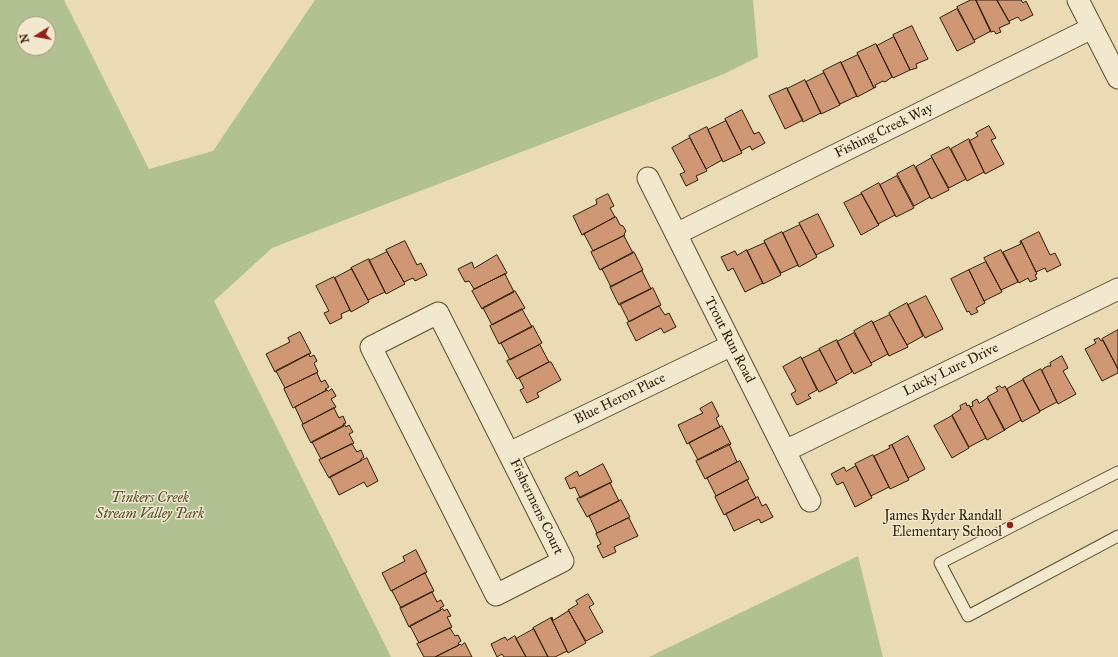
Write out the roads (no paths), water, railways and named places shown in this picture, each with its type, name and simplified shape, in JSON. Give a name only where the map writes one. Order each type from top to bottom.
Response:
[{"type":"street","points":[[1078,0],[1118,78]]},
{"type":"street","name":"Fishing Creek Way","points":[[676,234],[1092,28]]},
{"type":"street","name":"Trout Run Road","points":[[648,178],[810,501]]},
{"type":"street","name":"Lucky Lure Drive","points":[[785,451],[1118,289]]},
{"type":"street","name":"Fishermens Court","points":[[438,313],[509,454],[563,561],[496,595],[372,347],[438,313]]},
{"type":"street","name":"Blue Heron Place","points":[[509,454],[732,345]]},
{"type":"lane","points":[[1118,472],[940,563],[968,616],[1118,536]]},
{"type":"place","name":"James Ryder Randall Elementary School","points":[[1010,525]]},
{"type":"park label","name":"Tinkers Creek Stream Valley Park","points":[[150,508]]}]
